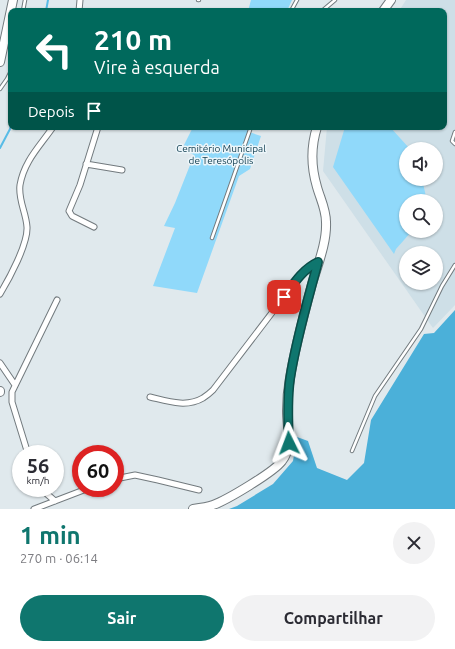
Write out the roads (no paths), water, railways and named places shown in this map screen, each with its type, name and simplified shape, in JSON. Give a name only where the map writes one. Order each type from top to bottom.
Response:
[{"type":"main road","points":[[0,62],[8,24]]},
{"type":"main road","points":[[193,509],[214,505],[276,469],[287,452],[289,443],[287,411],[290,378],[302,319],[325,234],[326,221],[324,207],[314,177],[312,160],[317,130]]},
{"type":"street","points":[[0,294],[8,282],[25,238],[27,228],[19,196],[20,184],[25,167],[31,156],[51,130]]},
{"type":"street","points":[[94,227],[72,216],[69,211],[97,130]]},
{"type":"street","points":[[86,164],[122,170]]},
{"type":"street","points":[[150,397],[177,404],[193,402],[203,398],[213,390],[300,276],[310,266],[318,262]]},
{"type":"street","points":[[25,445],[12,402],[12,392],[57,300]]},
{"type":"street","points":[[0,363],[15,385]]},
{"type":"street","points":[[124,477],[135,475],[199,490]]},
{"type":"street","points":[[34,509],[72,494]]},
{"type":"street","points":[[50,497],[55,501]]},
{"type":"lane","points":[[326,8],[335,0]]},
{"type":"lane","points":[[0,89],[8,79]]},
{"type":"lane","points":[[212,238],[249,130]]},
{"type":"lane","points":[[455,132],[452,141],[455,144]]},
{"type":"lane","points":[[352,451],[375,396],[421,329],[442,286],[455,265]]},
{"type":"waterway","points":[[47,8],[48,0]]},
{"type":"waterway","points":[[0,148],[9,130]]},
{"type":"park label","name":"Cemitério Municipal de Teresópolis","points":[[221,154]]}]
